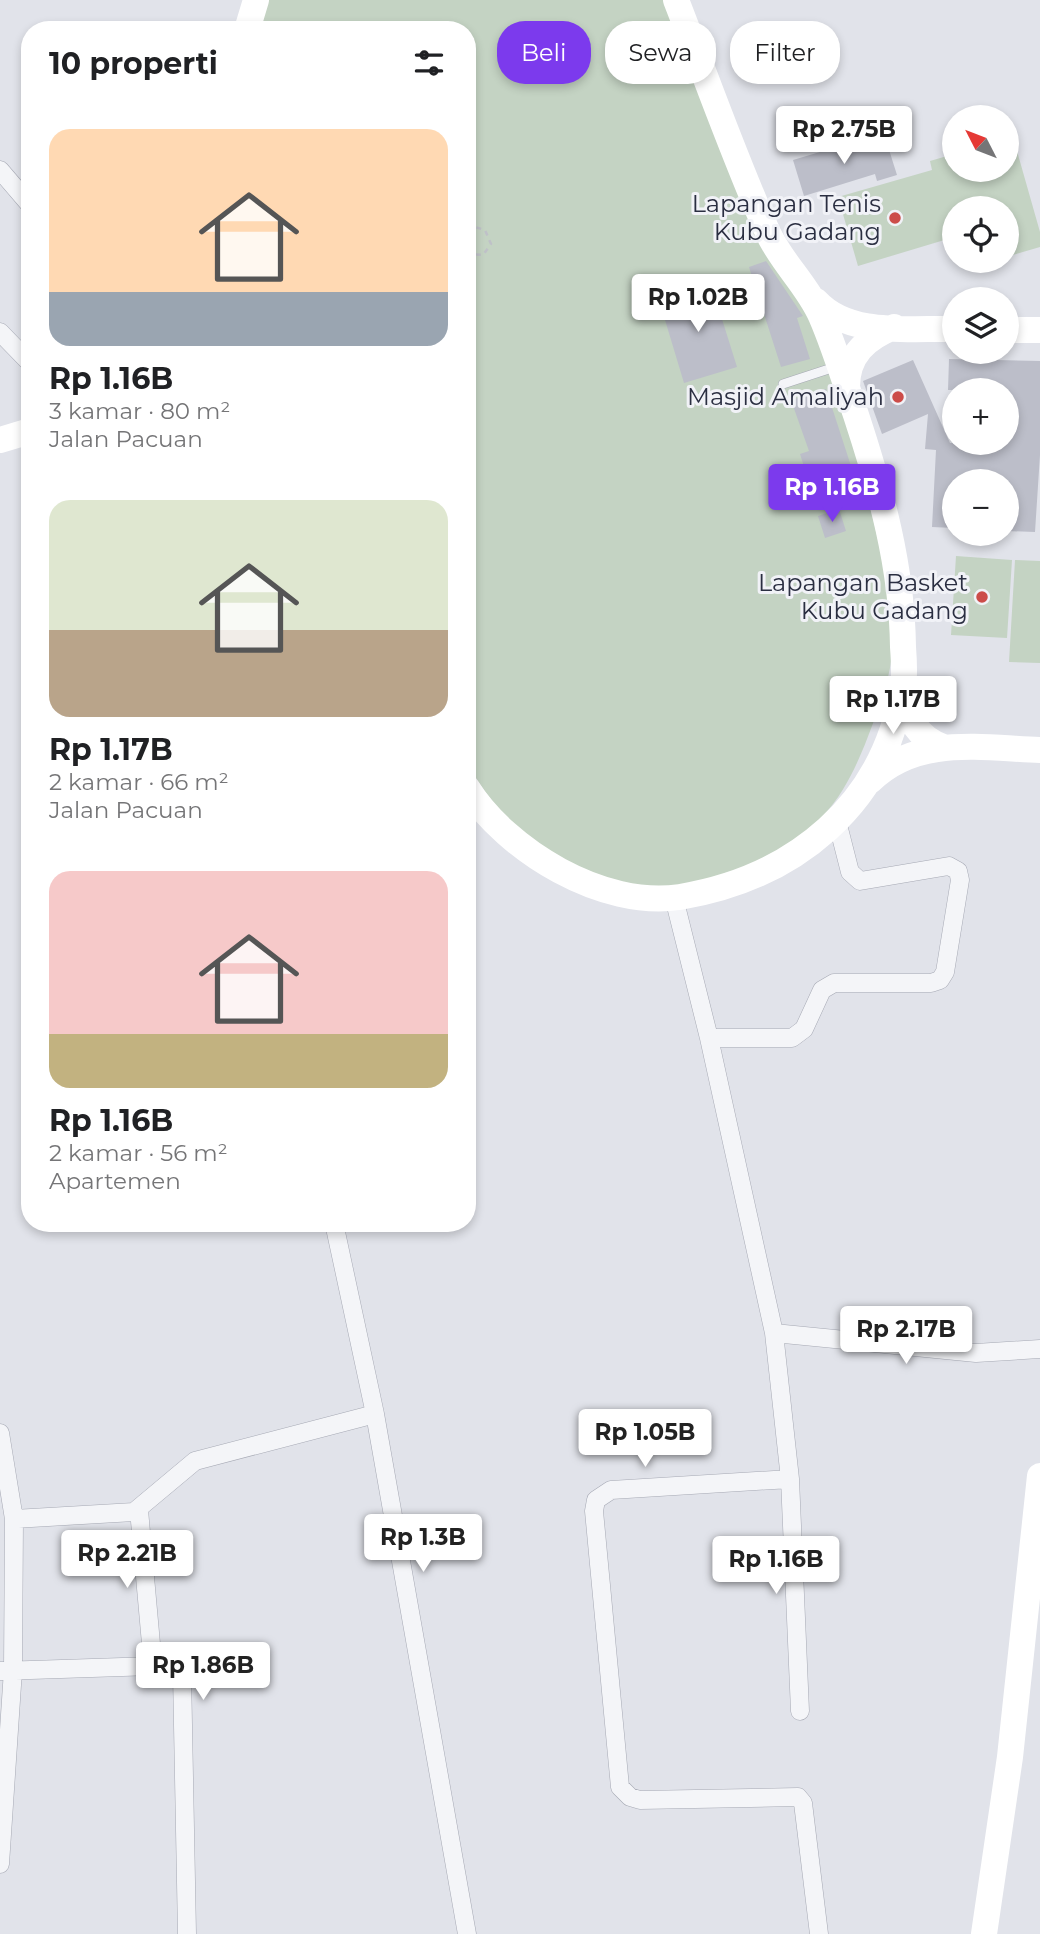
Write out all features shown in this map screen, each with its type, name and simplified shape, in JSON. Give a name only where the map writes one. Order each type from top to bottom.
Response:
[{"type":"street","points":[[250,21],[256,0]]},
{"type":"street","points":[[676,0],[767,231],[820,312],[889,527],[903,623],[904,682],[908,713],[925,738],[943,747]]},
{"type":"street","points":[[0,170],[21,194]]},
{"type":"street","points":[[803,285],[823,309],[844,321],[894,327],[942,328]]},
{"type":"street","points":[[843,377],[858,350],[867,340],[894,327]]},
{"type":"street","points":[[1019,330],[1040,330]]},
{"type":"street","points":[[0,332],[21,354]]},
{"type":"street","points":[[0,440],[21,434]]},
{"type":"street","points":[[476,799],[501,830],[551,866],[611,890],[650,898],[674,898],[723,887],[773,869],[797,854],[838,821],[864,787],[890,734],[904,682]]},
{"type":"street","points":[[864,787],[904,758],[943,747],[1040,750]]},
{"type":"street","points":[[709,1038],[792,1038],[804,1029],[822,990],[834,983],[931,982],[940,980],[945,972],[958,893],[958,871],[949,866],[860,881],[850,872],[838,821]]},
{"type":"street","points":[[674,898],[709,1038],[774,1333],[790,1479],[800,1711]]},
{"type":"street","points":[[336,1232],[375,1414],[467,1934]]},
{"type":"street","points":[[774,1333],[976,1353],[1040,1349]]},
{"type":"street","points":[[14,1519],[129,1514],[139,1510],[195,1461],[375,1414]]},
{"type":"street","points":[[0,1433],[14,1519],[0,1864]]},
{"type":"street","points":[[984,1934],[1010,1757],[1040,1476]]},
{"type":"street","points":[[790,1479],[611,1490],[596,1500],[594,1511],[620,1787],[630,1797],[639,1800],[798,1797],[803,1803],[819,1934]]},
{"type":"street","points":[[139,1510],[153,1666]]},
{"type":"street","points":[[6,1671],[153,1666],[177,1668],[184,1678],[187,1934]]},
{"type":"lane","points":[[783,384],[843,377]]},
{"type":"path","points":[[476,227],[485,230],[491,244],[483,255],[476,255]]},
{"type":"green space","points":[[262,0],[680,0],[689,21],[605,21],[605,84],[715,84],[830,365],[872,516],[890,605],[892,650],[882,698],[863,750],[832,806],[807,830],[788,844],[744,867],[697,882],[652,886],[624,883],[569,863],[520,830],[499,809],[476,777],[476,21],[256,21]]},
{"type":"green space","name":"Lapangan Tenis Kubu Gadang","points":[[942,158],[942,182],[1019,182],[1019,158],[1040,232],[1040,247],[1019,253],[1019,196],[942,196],[942,241],[858,266],[838,197],[932,170],[930,161]]},
{"type":"green space","name":"Lapangan Basket Kubu Gadang","points":[[956,556],[1012,560],[1007,638],[951,635]]},
{"type":"green space","name":"Lapangan Basket Kubu Gadang","points":[[1015,560],[1040,561],[1040,663],[1009,662]]},
{"type":"building","points":[[885,137],[897,175],[877,181],[875,174],[804,196],[793,160],[850,143],[851,149]]},
{"type":"building","points":[[766,261],[803,316],[797,318],[810,359],[781,367],[749,267]]},
{"type":"building","points":[[711,284],[737,367],[684,383],[659,300]]},
{"type":"building","points":[[913,360],[942,425],[942,455],[1019,455],[1019,378],[948,378],[949,364],[1019,364],[1019,361],[1040,361],[1040,455],[1035,532],[1019,531],[1019,469],[942,469],[942,527],[932,527],[936,450],[925,449],[928,414],[882,434],[863,381]]},
{"type":"building","points":[[826,389],[862,500],[826,511],[815,473],[807,476],[800,454],[809,451],[791,400]]},
{"type":"building","points":[[839,509],[846,531],[825,538],[818,516]]},
{"type":"place","name":"Lapangan Tenis Kubu Gadang","points":[[895,218]]},
{"type":"place","name":"Masjid Amaliyah","points":[[898,397]]},
{"type":"place","name":"Lapangan Basket Kubu Gadang","points":[[982,597]]}]
